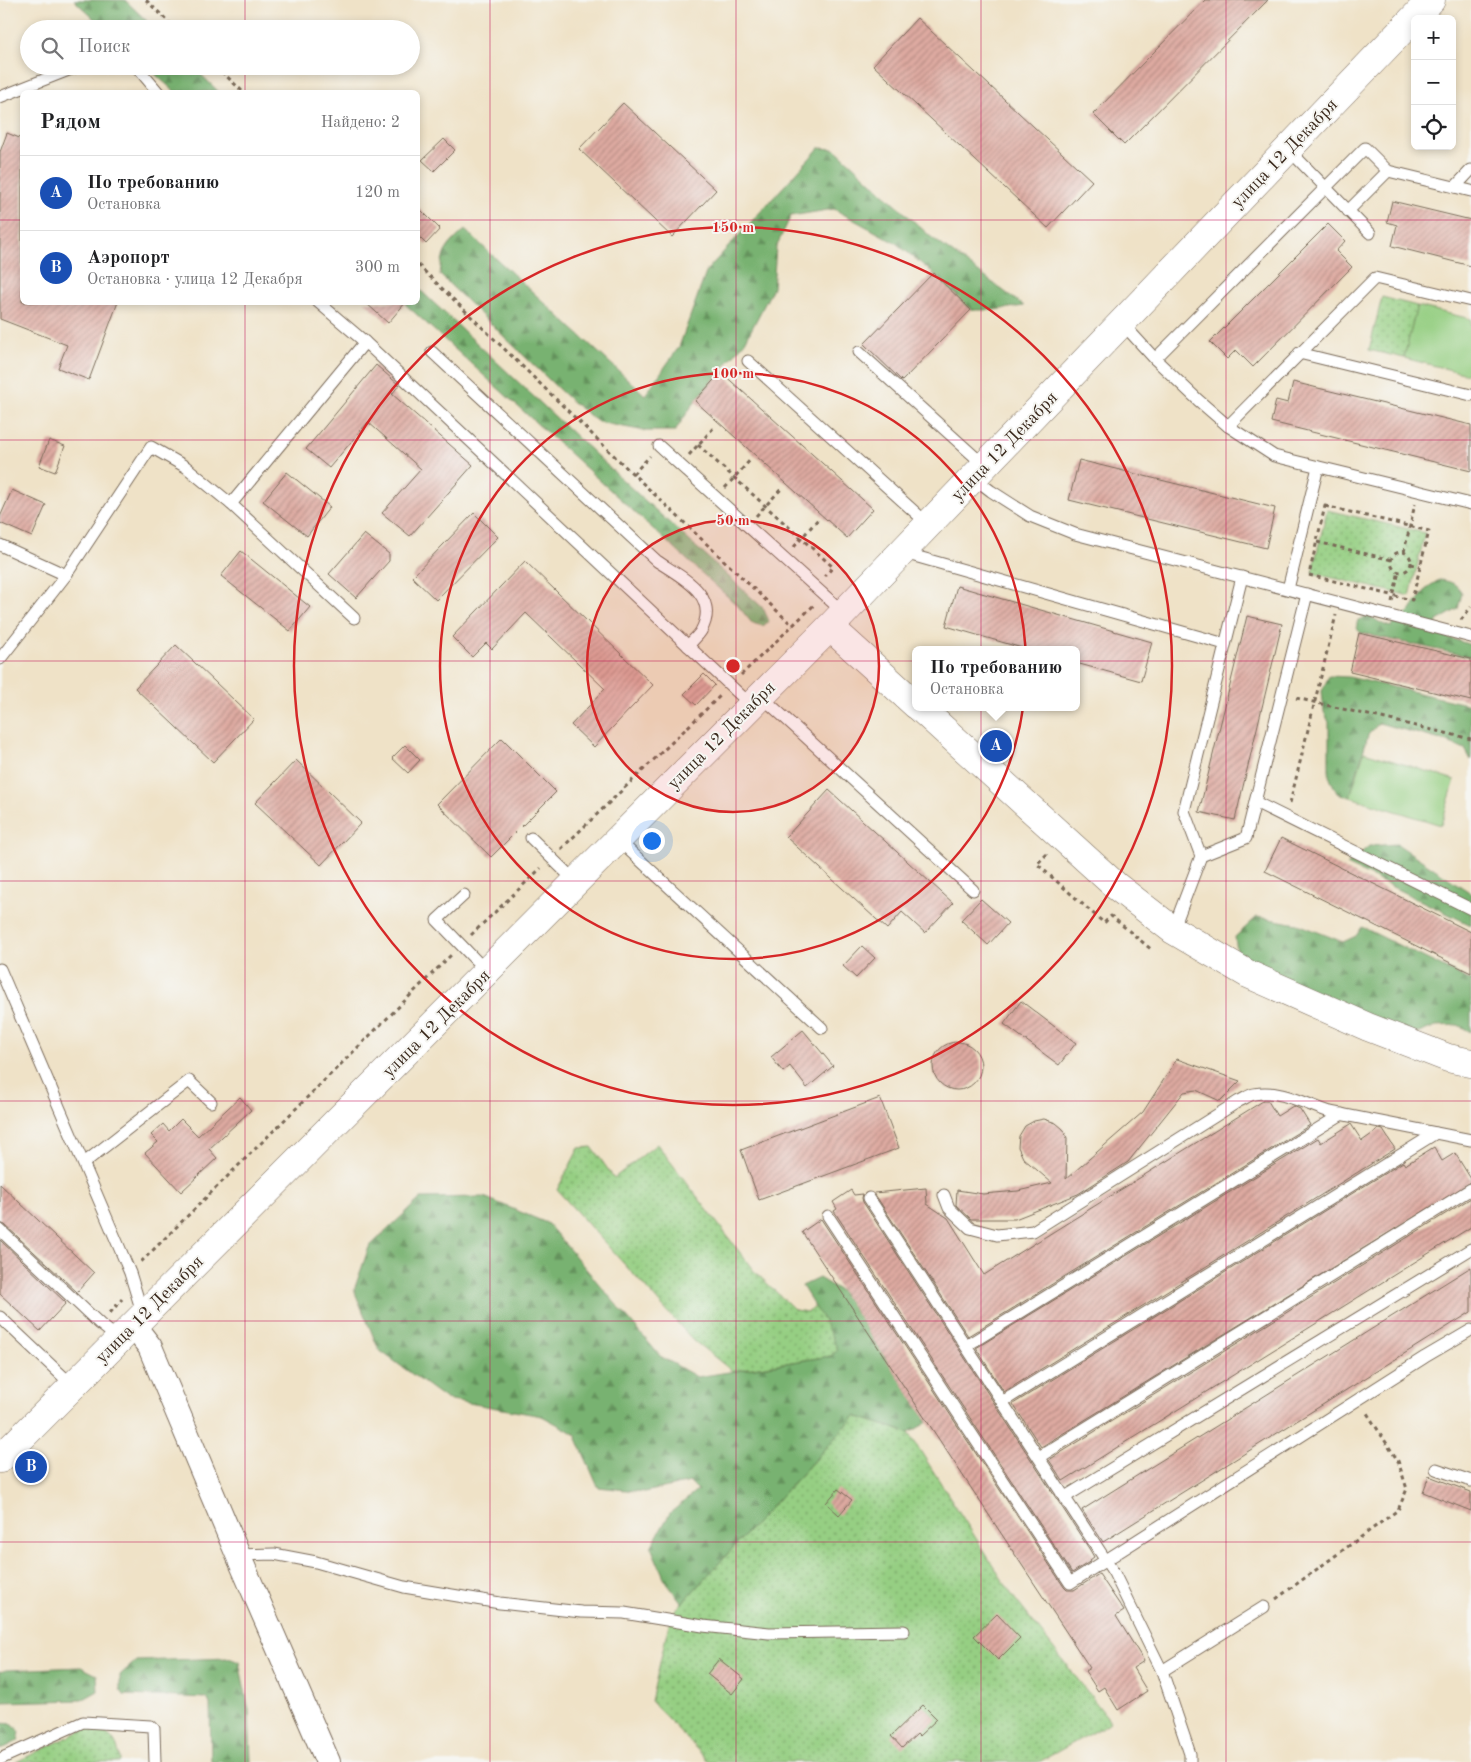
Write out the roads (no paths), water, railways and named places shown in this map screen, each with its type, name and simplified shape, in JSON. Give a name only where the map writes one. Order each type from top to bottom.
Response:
[{"type":"main road","name":"улица 12 Декабря","points":[[0,1459],[756,700],[820,615],[902,552],[1431,0]]},
{"type":"main road","points":[[820,615],[912,701]]},
{"type":"main road","points":[[923,711],[1116,886],[1173,930],[1248,974],[1368,1027],[1448,1058],[1471,1062]]},
{"type":"street","points":[[131,1327],[150,1347],[238,1556],[328,1762]]},
{"type":"lane","points":[[0,97],[56,75]]},
{"type":"lane","points":[[144,75],[156,90]]},
{"type":"lane","points":[[1155,359],[1365,148],[1388,171],[1471,191]]},
{"type":"lane","points":[[1288,149],[1370,234]]},
{"type":"lane","points":[[1455,187],[1471,170]]},
{"type":"lane","points":[[1348,211],[1388,171]]},
{"type":"lane","points":[[1228,426],[1374,278],[1471,301]]},
{"type":"lane","points":[[322,305],[365,342],[730,686],[756,700],[973,890]]},
{"type":"lane","points":[[1122,323],[1155,359],[1198,400],[1228,426],[1274,456],[1471,504]]},
{"type":"lane","points":[[231,504],[365,342]]},
{"type":"lane","points":[[432,352],[657,561],[685,578],[698,590],[706,604],[706,617],[701,632],[688,646]]},
{"type":"lane","points":[[859,352],[979,472],[991,491],[1030,516],[1075,534],[1471,637]]},
{"type":"lane","points":[[1299,353],[1471,395]]},
{"type":"lane","points":[[748,361],[928,524]]},
{"type":"lane","points":[[659,446],[783,558],[820,615]]},
{"type":"lane","points":[[0,659],[66,575],[151,447],[186,467],[231,504],[354,618]]},
{"type":"lane","points":[[1288,589],[1318,467]]},
{"type":"lane","points":[[0,545],[66,575]]},
{"type":"lane","points":[[902,552],[1226,644]]},
{"type":"lane","points":[[1173,930],[1201,856],[1184,811],[1242,577]]},
{"type":"lane","points":[[1201,856],[1246,838],[1307,594]]},
{"type":"lane","points":[[1255,802],[1471,909]]},
{"type":"lane","points":[[531,838],[575,881]]},
{"type":"lane","points":[[617,839],[822,1028]]},
{"type":"lane","points":[[464,895],[437,920],[487,972]]},
{"type":"lane","points":[[0,968],[130,1273],[131,1327],[100,1324],[0,1230]]},
{"type":"lane","points":[[84,1163],[189,1081],[211,1102]]},
{"type":"lane","points":[[944,1195],[949,1208],[970,1228],[997,1235],[1033,1231],[1253,1094],[1279,1094],[1300,1099],[1318,1108],[1342,1114],[1471,1140]]},
{"type":"lane","points":[[966,1346],[1342,1114]]},
{"type":"lane","points":[[1002,1402],[1436,1133]]},
{"type":"lane","points":[[1039,1457],[1471,1189]]},
{"type":"lane","points":[[869,1198],[1114,1573],[1162,1671],[1190,1754],[1190,1762]]},
{"type":"lane","points":[[828,1216],[1070,1583],[1471,1330]]},
{"type":"lane","points":[[1065,1498],[1471,1250]]},
{"type":"lane","points":[[0,1317],[72,1386]]},
{"type":"lane","points":[[1436,1469],[1471,1481]]},
{"type":"lane","points":[[238,1556],[274,1554],[316,1562],[404,1587],[500,1603],[581,1612],[624,1612],[703,1626],[769,1633],[904,1630]]},
{"type":"lane","points":[[1162,1671],[1264,1608]]},
{"type":"lane","points":[[0,1758],[83,1722],[150,1726],[154,1729],[155,1762]]},
{"type":"place","name":"По требованию","points":[[996,746]]},
{"type":"place","name":"Аэропорт","points":[[31,1467]]}]
